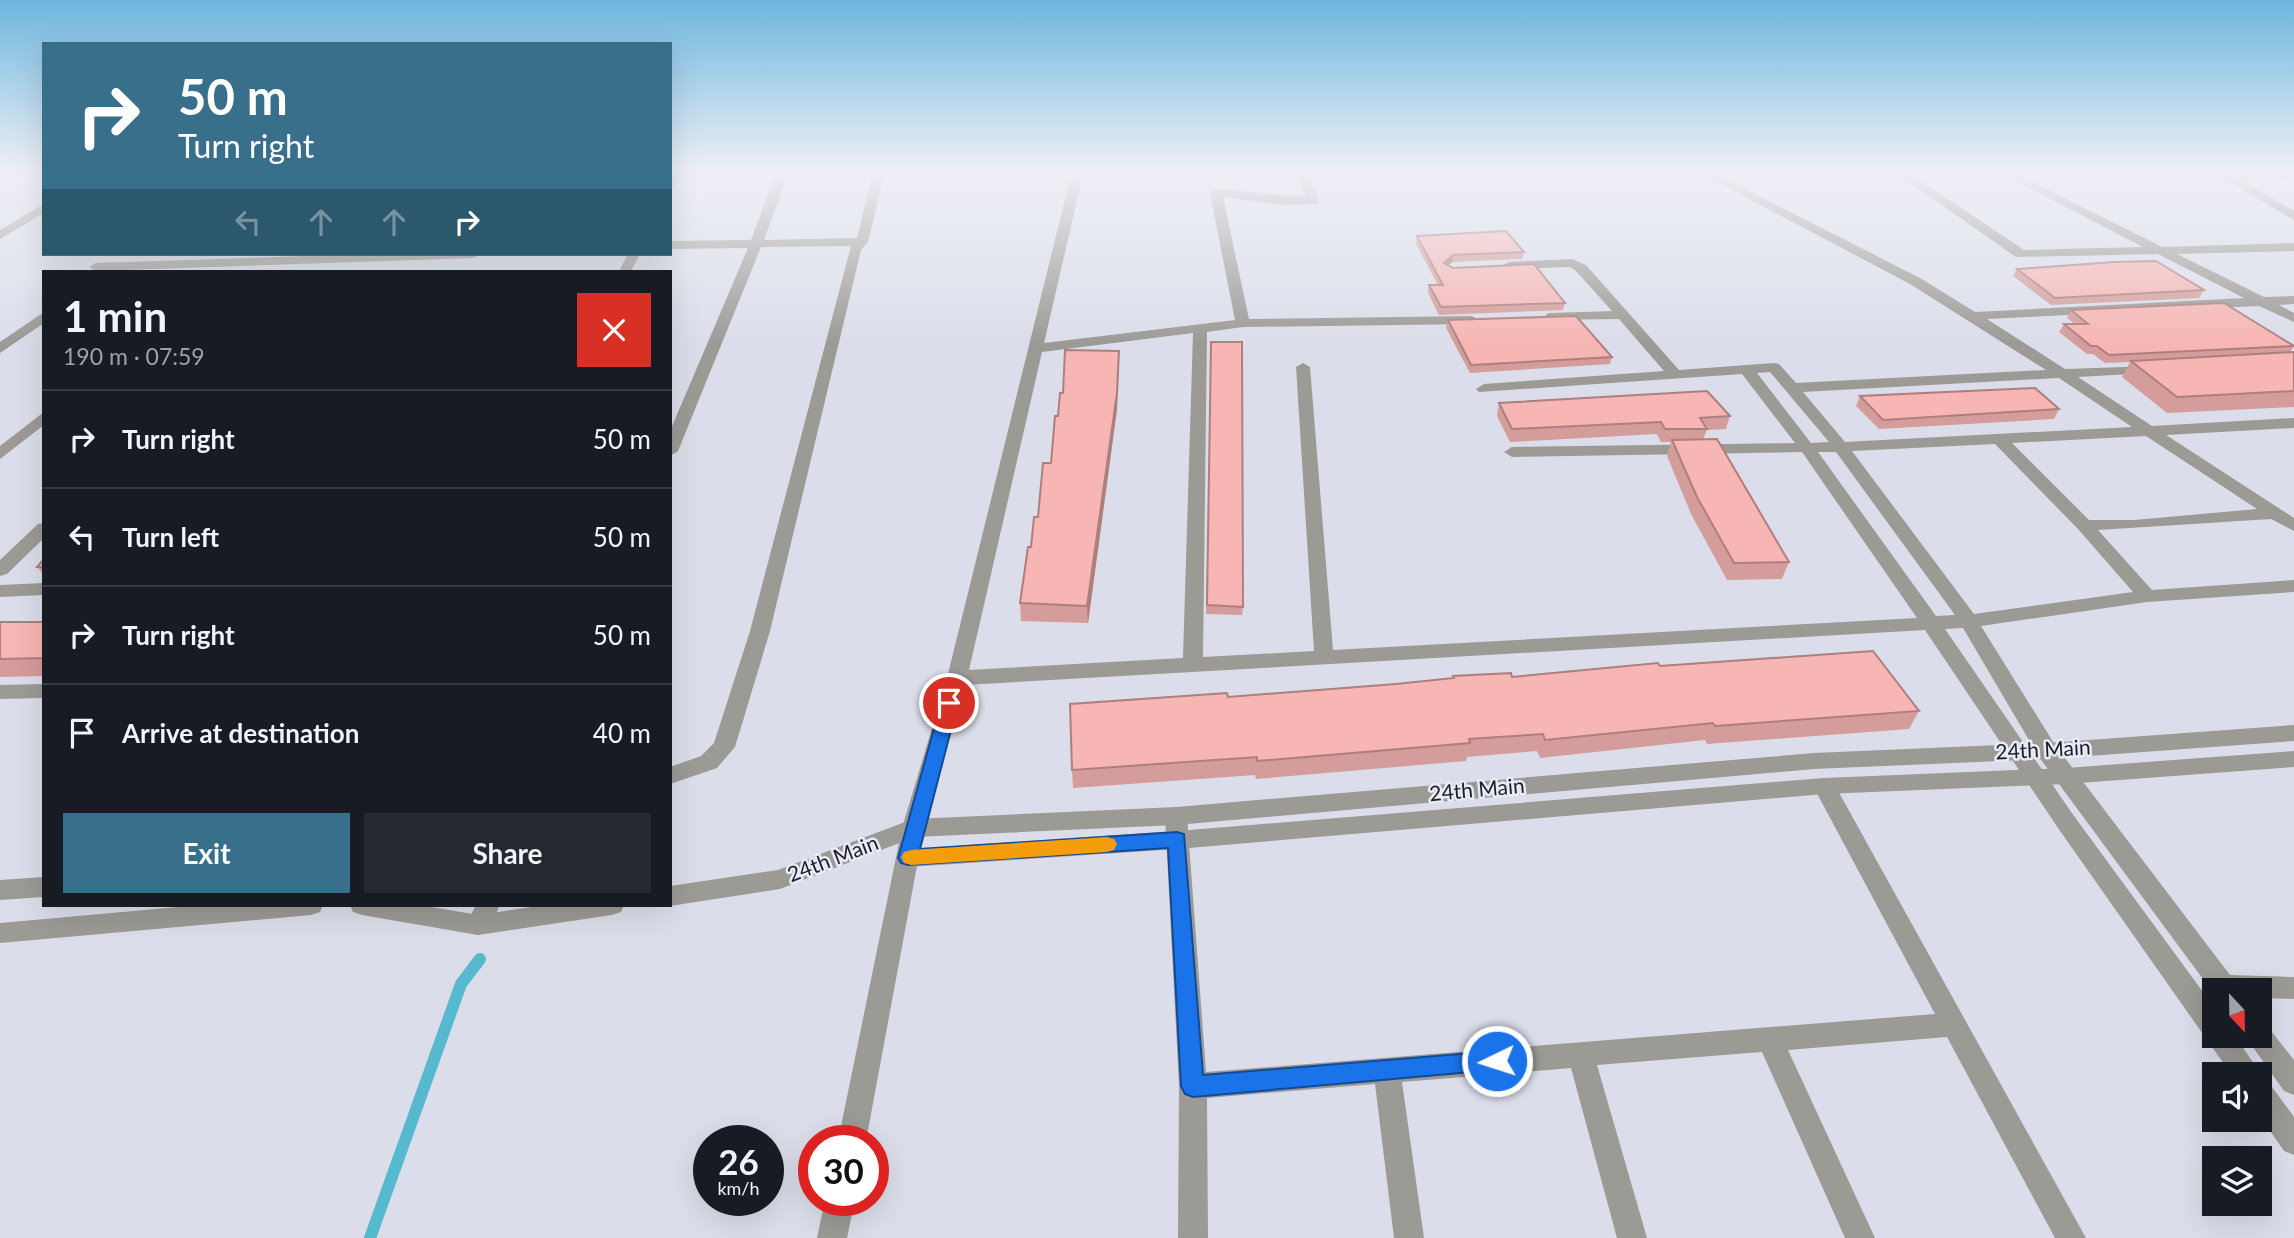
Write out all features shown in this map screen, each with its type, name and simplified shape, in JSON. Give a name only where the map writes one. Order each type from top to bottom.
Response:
[{"type":"street","points":[[672,446],[762,229]]},
{"type":"street","points":[[672,775],[709,762],[724,747],[760,631],[855,249],[862,242],[865,229]]},
{"type":"street","points":[[855,1125],[913,828],[957,678],[1063,229]]},
{"type":"street","points":[[1223,229],[1243,323]]},
{"type":"street","points":[[1814,229],[1915,281],[1972,316],[2294,526]]},
{"type":"street","points":[[1984,229],[2021,254],[2294,247]]},
{"type":"street","points":[[2115,229],[2294,318]]},
{"type":"street","points":[[672,246],[862,242]]},
{"type":"street","points":[[103,266],[123,256]]},
{"type":"street","points":[[103,266],[226,263],[331,256]]},
{"type":"street","points":[[409,270],[421,256]]},
{"type":"street","points":[[1492,267],[1572,262],[1581,268],[1676,375]]},
{"type":"street","points":[[1972,316],[2294,300]]},
{"type":"street","points":[[2,343],[42,307]]},
{"type":"street","points":[[1539,318],[1620,315]]},
{"type":"street","points":[[2,343],[42,317]]},
{"type":"street","points":[[1033,349],[1243,323],[1375,324],[1485,320]]},
{"type":"street","points":[[1193,667],[1200,330]]},
{"type":"street","points":[[1303,366],[1324,659]]},
{"type":"street","points":[[1484,389],[1774,367],[1841,447],[1969,621],[2047,751],[2218,978]]},
{"type":"street","points":[[1791,388],[2171,368]]},
{"type":"street","points":[[1746,369],[1808,447],[1933,622],[2035,778],[2202,1011]]},
{"type":"street","points":[[0,454],[42,419]]},
{"type":"street","points":[[1512,452],[1841,447],[2001,441],[2148,429],[2294,423]]},
{"type":"street","points":[[2001,441],[2084,525],[2147,597]]},
{"type":"street","points":[[2084,525],[2134,524],[2276,513]]},
{"type":"street","points":[[0,570],[42,530]]},
{"type":"street","points":[[957,678],[1193,667],[1969,621],[2147,597],[2294,586]]},
{"type":"street","points":[[0,591],[42,589]]},
{"type":"street","points":[[0,692],[42,691]]},
{"type":"street","name":"24th Main","points":[[672,896],[780,879],[913,828],[1177,828],[1814,761],[2047,751],[2294,733]]},
{"type":"street","points":[[908,858],[1177,828],[1824,786],[2035,778],[2294,759]]},
{"type":"street","points":[[1824,786],[2071,1238]]},
{"type":"street","points":[[1177,828],[1193,1086],[1193,1238]]},
{"type":"street","points":[[0,890],[42,887]]},
{"type":"street","points":[[0,933],[289,907]]},
{"type":"street","points":[[386,907],[483,915],[586,907]]},
{"type":"street","points":[[2272,988],[2294,988]]},
{"type":"street","points":[[1193,1086],[1955,1024]]},
{"type":"street","points":[[1769,1038],[1860,1238]]},
{"type":"street","points":[[2269,1048],[2294,1082]]},
{"type":"street","points":[[1581,1055],[1632,1238]]},
{"type":"street","points":[[1387,1070],[1409,1238]]},
{"type":"street","points":[[2272,1110],[2294,1141]]},
{"type":"street","points":[[832,1238],[837,1216]]},
{"type":"building","points":[[1506,231],[1524,252],[1453,255],[1444,263],[1453,268],[1534,264],[1565,303],[1441,307],[1429,285],[1443,285],[1417,236]]},
{"type":"building","points":[[2156,261],[2204,290],[2055,298],[2017,269],[2114,262]]},
{"type":"building","points":[[2224,303],[2294,346],[2109,355],[2097,346],[2091,346],[2064,324],[2088,324],[2071,310]]},
{"type":"building","points":[[1576,316],[1612,357],[1471,365],[1448,320]]},
{"type":"building","points":[[1211,342],[1242,342],[1243,607],[1207,605]]},
{"type":"building","points":[[1065,350],[1119,351],[1117,393],[1087,606],[1020,603],[1034,517],[1038,517],[1043,463],[1051,463],[1055,416],[1058,416],[1060,393],[1063,393]]},
{"type":"building","points":[[2294,352],[2294,391],[2177,397],[2131,361]]},
{"type":"building","points":[[2035,388],[2059,409],[1883,420],[1860,396]]},
{"type":"building","points":[[1707,391],[1730,416],[1700,418],[1707,429],[1665,429],[1661,422],[1512,429],[1499,403]]},
{"type":"building","points":[[1717,439],[1789,562],[1734,563],[1697,497],[1672,440]]},
{"type":"building","points":[[0,622],[42,622],[42,658],[0,659]]},
{"type":"building","points":[[1873,651],[1919,711],[1715,726],[1713,723],[1545,740],[1543,734],[1469,739],[1470,743],[1257,761],[1257,757],[1072,770],[1070,704],[1227,693],[1228,697],[1396,684],[1454,678],[1453,676],[1511,673],[1512,677],[1658,663],[1660,666]]},
{"type":"waterway","points":[[370,1238],[461,984],[480,959]]},
{"type":"slow traffic","points":[[911,857],[1107,844]]},
{"type":"route","points":[[949,703],[913,828],[908,858],[1177,840],[1193,1086],[1497,1061]]}]
